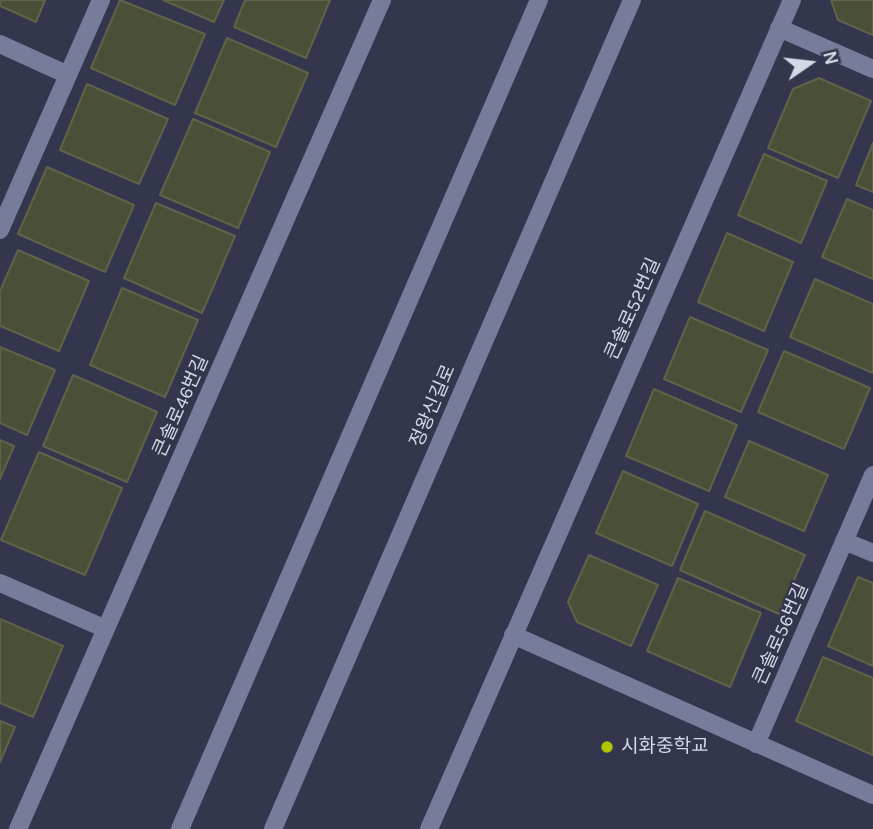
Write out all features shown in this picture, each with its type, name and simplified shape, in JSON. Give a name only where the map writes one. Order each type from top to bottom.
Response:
[{"type":"street","points":[[0,230],[101,0]]},
{"type":"street","name":"큰솔로46번길","points":[[18,829],[382,0]]},
{"type":"street","points":[[180,829],[539,0]]},
{"type":"street","name":"정왕신길로","points":[[273,829],[632,0]]},
{"type":"street","name":"큰솔로52번길","points":[[429,829],[792,0]]},
{"type":"street","points":[[779,28],[873,69]]},
{"type":"street","points":[[0,44],[68,75]]},
{"type":"street","name":"큰솔로56번길","points":[[756,744],[873,475]]},
{"type":"street","points":[[844,541],[873,553]]},
{"type":"street","points":[[0,583],[106,629]]},
{"type":"street","points":[[513,635],[873,795]]},
{"type":"building","points":[[0,0],[45,0],[36,22],[0,6]]},
{"type":"building","points":[[120,0],[205,34],[175,105],[91,68]]},
{"type":"building","points":[[163,0],[224,0],[214,22]]},
{"type":"building","points":[[245,0],[330,0],[306,58],[234,27]]},
{"type":"building","points":[[831,0],[873,0],[873,35],[838,20]]},
{"type":"building","points":[[227,38],[308,73],[276,147],[195,113]]},
{"type":"building","points":[[819,78],[871,101],[838,178],[768,148],[793,89]]},
{"type":"building","points":[[87,84],[168,119],[139,184],[60,150]]},
{"type":"building","points":[[193,119],[270,152],[238,228],[160,195]]},
{"type":"building","points":[[873,143],[873,192],[856,185]]},
{"type":"building","points":[[764,154],[827,181],[801,243],[738,215]]},
{"type":"building","points":[[47,167],[134,205],[105,272],[18,234]]},
{"type":"building","points":[[847,199],[873,210],[873,279],[822,257]]},
{"type":"building","points":[[156,203],[235,236],[202,313],[124,278]]},
{"type":"building","points":[[727,233],[793,262],[764,331],[698,302]]},
{"type":"building","points":[[18,250],[89,281],[59,351],[0,326],[0,291]]},
{"type":"building","points":[[815,279],[873,304],[873,373],[790,337]]},
{"type":"building","points":[[122,288],[198,320],[165,397],[90,365]]},
{"type":"building","points":[[690,317],[768,350],[741,412],[664,379]]},
{"type":"building","points":[[0,347],[55,370],[27,435],[0,423]]},
{"type":"building","points":[[784,351],[870,388],[844,449],[758,412]]},
{"type":"building","points":[[73,375],[157,412],[127,482],[43,446]]},
{"type":"building","points":[[654,389],[737,425],[709,491],[626,456]]},
{"type":"building","points":[[0,440],[14,446],[0,479]]},
{"type":"building","points":[[749,441],[828,475],[804,531],[725,497]]},
{"type":"building","points":[[39,452],[122,488],[85,575],[1,540]]},
{"type":"building","points":[[623,471],[698,504],[672,566],[596,533]]},
{"type":"building","points":[[705,511],[805,555],[779,614],[680,570]]},
{"type":"building","points":[[589,555],[658,585],[631,646],[577,622],[568,602]]},
{"type":"building","points":[[858,577],[873,583],[873,666],[828,646]]},
{"type":"building","points":[[678,578],[761,613],[730,687],[647,651]]},
{"type":"building","points":[[0,619],[63,646],[33,717],[0,703]]},
{"type":"building","points":[[823,657],[873,678],[873,755],[796,721]]},
{"type":"building","points":[[0,721],[15,727],[0,762]]},
{"type":"place","name":"시화중학교","points":[[607,747]]}]
